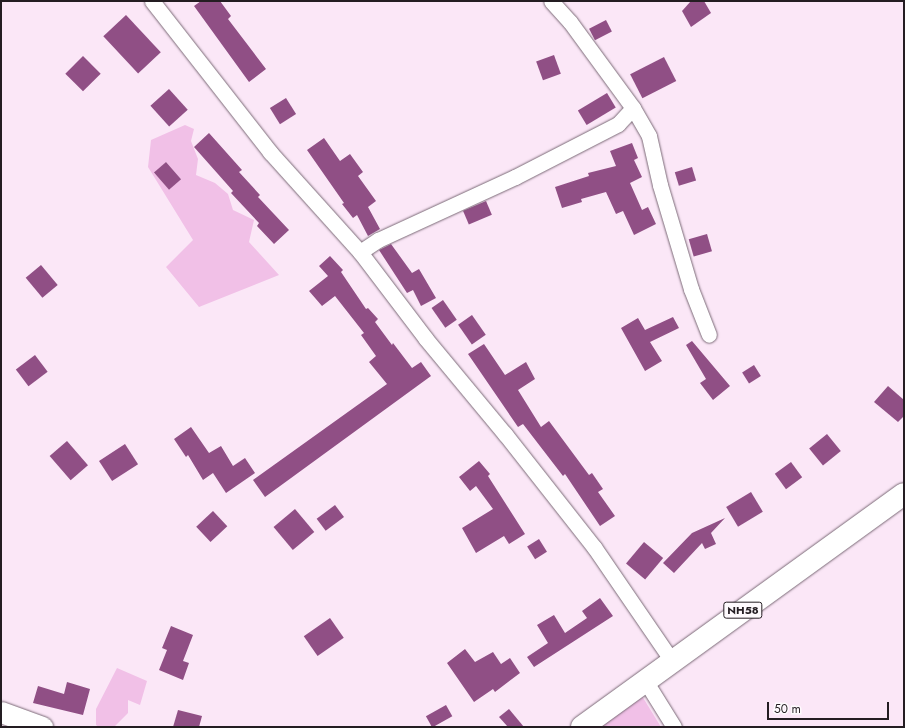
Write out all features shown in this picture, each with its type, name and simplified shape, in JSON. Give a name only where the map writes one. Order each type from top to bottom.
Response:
[{"type":"main road","name":"NH58","points":[[582,727],[904,494]]},
{"type":"street","points":[[152,1],[270,152],[360,252],[426,339],[594,547],[672,661]]},
{"type":"street","points":[[551,1],[570,22],[632,108],[649,136],[660,185],[691,289],[709,335]]},
{"type":"street","points":[[360,252],[399,229],[514,177],[613,127],[632,108]]},
{"type":"street","points":[[646,682],[674,727]]},
{"type":"street","points":[[1,712],[42,727]]},
{"type":"shaded area","points":[[185,125],[194,129],[191,141],[198,159],[196,175],[215,183],[228,194],[233,210],[254,220],[249,242],[279,275],[199,307],[166,267],[193,240],[148,167],[151,140]],"holes":[[[166,162],[181,179],[169,189],[154,173]]]},
{"type":"shaded area","points":[[117,668],[147,681],[140,705],[128,700],[128,713],[114,727],[99,727],[96,725],[96,709]]},
{"type":"shaded area","points":[[642,696],[661,727],[597,727]]},
{"type":"building","points":[[201,1],[220,1],[231,16],[228,19],[266,69],[249,82],[194,6]]},
{"type":"building","points":[[691,1],[704,1],[711,13],[691,27],[682,11]]},
{"type":"building","points":[[126,15],[161,52],[138,73],[103,36]]},
{"type":"building","points":[[606,20],[612,32],[595,40],[589,29]]},
{"type":"building","points":[[554,55],[561,74],[543,80],[536,61]]},
{"type":"building","points":[[83,56],[101,74],[83,91],[65,74]]},
{"type":"building","points":[[664,57],[676,81],[642,98],[630,74]]},
{"type":"building","points":[[169,89],[188,110],[169,127],[150,106]]},
{"type":"building","points":[[607,93],[616,108],[587,125],[578,111]]},
{"type":"building","points":[[286,98],[296,114],[280,124],[270,108]]},
{"type":"building","points":[[209,133],[242,170],[239,172],[260,195],[258,197],[289,230],[274,244],[257,226],[259,223],[231,193],[233,191],[194,147]]},
{"type":"building","points":[[324,138],[340,161],[350,154],[363,172],[358,176],[376,201],[368,207],[380,229],[368,236],[357,215],[353,218],[342,204],[344,203],[307,150]]},
{"type":"building","points":[[632,143],[638,158],[634,160],[642,177],[630,183],[642,210],[648,207],[656,224],[634,235],[623,211],[616,214],[606,192],[581,199],[582,202],[562,208],[555,187],[589,176],[588,173],[616,166],[610,151]]},
{"type":"building","points":[[166,162],[181,179],[169,190],[154,172]]},
{"type":"building","points":[[692,167],[696,180],[679,186],[675,172]]},
{"type":"building","points":[[486,201],[492,215],[469,225],[463,211]]},
{"type":"building","points":[[707,234],[712,251],[694,257],[689,239]]},
{"type":"building","points":[[391,244],[412,273],[419,269],[436,298],[421,306],[413,290],[407,293],[379,250]]},
{"type":"building","points":[[330,256],[343,270],[341,272],[366,309],[368,308],[378,319],[375,322],[392,345],[393,343],[412,368],[421,362],[431,376],[265,497],[253,480],[387,384],[369,362],[376,356],[361,335],[364,333],[335,296],[322,306],[309,291],[328,276],[319,266]]},
{"type":"building","points":[[41,265],[58,285],[42,298],[26,278]]},
{"type":"building","points":[[443,300],[457,320],[445,328],[432,308]]},
{"type":"building","points":[[472,315],[486,335],[472,344],[458,325]]},
{"type":"building","points":[[673,317],[679,328],[650,342],[662,361],[645,371],[621,328],[638,318],[645,330]]},
{"type":"building","points":[[692,341],[730,386],[713,400],[700,383],[706,379],[686,345]]},
{"type":"building","points":[[484,344],[505,375],[526,362],[535,379],[518,390],[541,427],[549,421],[589,475],[592,473],[603,489],[598,492],[615,516],[600,526],[565,474],[563,476],[523,424],[518,427],[468,354]]},
{"type":"building","points":[[35,355],[48,372],[28,386],[16,369]]},
{"type":"building","points":[[754,365],[761,376],[749,383],[742,372]]},
{"type":"building","points":[[888,386],[904,400],[904,416],[898,422],[874,402]]},
{"type":"building","points":[[191,427],[209,453],[221,446],[233,466],[245,458],[255,473],[226,493],[213,473],[203,480],[188,455],[186,457],[174,439]]},
{"type":"building","points":[[827,434],[841,451],[823,466],[809,448]]},
{"type":"building","points":[[67,441],[88,465],[71,480],[50,456]]},
{"type":"building","points":[[125,444],[138,464],[112,481],[99,461]]},
{"type":"building","points":[[479,461],[490,474],[488,476],[525,534],[509,544],[504,536],[476,553],[462,528],[493,509],[476,486],[470,491],[459,477]]},
{"type":"building","points":[[791,462],[802,477],[786,489],[775,474]]},
{"type":"building","points":[[751,492],[763,512],[738,527],[726,507]]},
{"type":"building","points":[[335,505],[344,517],[326,531],[317,519]]},
{"type":"building","points":[[295,509],[314,532],[293,550],[274,527]]},
{"type":"building","points":[[213,511],[227,526],[211,542],[196,527]]},
{"type":"building","points":[[725,518],[711,533],[716,544],[705,549],[702,543],[674,573],[663,563],[692,533]]},
{"type":"building","points":[[539,539],[547,552],[535,559],[527,546]]},
{"type":"building","points":[[644,542],[663,558],[645,580],[626,563]]},
{"type":"building","points":[[600,598],[613,616],[534,667],[527,657],[548,643],[537,625],[554,615],[565,633],[587,618],[582,611]]},
{"type":"building","points":[[330,618],[344,638],[318,656],[304,636]]},
{"type":"building","points":[[171,626],[193,635],[183,661],[189,663],[183,680],[159,670],[167,650],[162,648]]},
{"type":"building","points":[[465,649],[475,662],[493,652],[501,664],[510,658],[520,673],[495,692],[493,689],[474,702],[447,663]]},
{"type":"building","points":[[67,682],[90,689],[83,715],[33,703],[38,686],[64,694]]},
{"type":"building","points":[[446,705],[452,716],[432,727],[426,716]]},
{"type":"building","points":[[509,709],[524,727],[508,727],[499,717]]},
{"type":"building","points":[[178,710],[202,716],[199,727],[173,727]]}]
